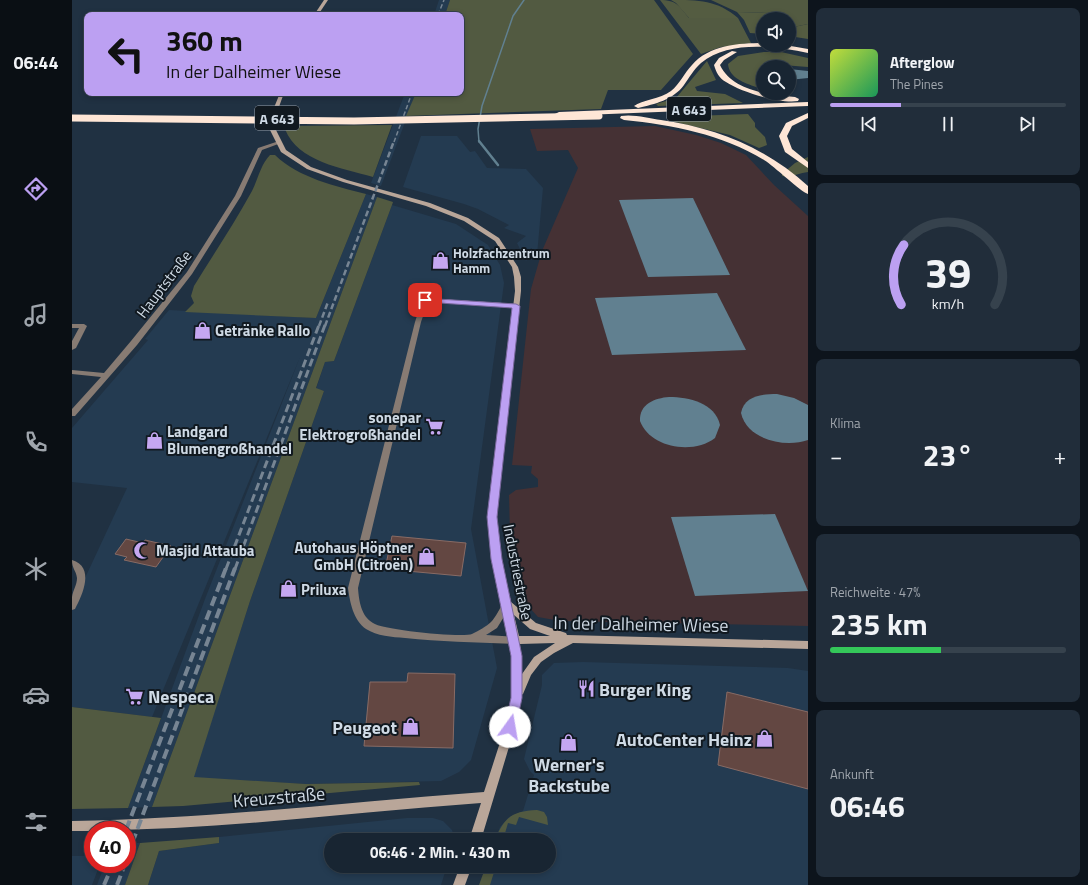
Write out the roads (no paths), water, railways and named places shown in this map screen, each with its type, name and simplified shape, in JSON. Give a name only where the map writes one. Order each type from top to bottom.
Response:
[{"type":"highway","points":[[586,113],[634,107],[664,98],[677,89],[700,60],[718,51],[756,45],[785,47],[808,51]]},
{"type":"highway","points":[[808,54],[777,48],[751,49],[730,53],[721,59],[717,65],[720,72],[727,79],[747,89],[773,96],[808,99]]},
{"type":"highway","name":"A 643","points":[[72,115],[330,118],[586,113],[808,104]]},
{"type":"highway","name":"A 643","points":[[72,118],[354,121],[598,116],[808,109]]},
{"type":"highway","points":[[808,115],[790,125],[783,136],[788,150],[808,166]]},
{"type":"highway","points":[[598,116],[670,123],[727,138],[767,157],[788,172],[806,189]]},
{"type":"main road","points":[[318,12],[326,0]]},
{"type":"main road","points":[[280,145],[273,133],[272,125],[281,96]]},
{"type":"main road","name":"Industriestraße","points":[[280,145],[293,158],[315,171],[459,216],[480,227],[497,240],[509,254],[517,272],[518,287],[492,517],[494,548],[514,640],[517,663],[516,698],[510,727],[478,833]]},
{"type":"main road","points":[[507,604],[525,621],[537,629],[574,639]]},
{"type":"main road","points":[[516,698],[531,665],[540,656],[574,639]]},
{"type":"main road","name":"In der Dalheimer Wiese","points":[[514,640],[574,639],[808,646]]},
{"type":"main road","name":"Kreuzstraße","points":[[72,826],[146,825],[280,815],[489,796]]},
{"type":"main road","points":[[459,885],[463,873]]},
{"type":"street","name":"Hauptstraße","points":[[72,414],[164,307],[190,272],[222,224],[238,196],[257,156],[280,145]]},
{"type":"street","name":"In der Dalheimer Wiese","points":[[514,640],[474,637],[409,636],[370,627],[355,609],[353,588],[418,322],[425,300],[516,306]]},
{"type":"street","points":[[72,326],[84,326],[72,348]]},
{"type":"street","points":[[72,372],[107,374]]},
{"type":"street","points":[[72,564],[79,569],[82,579],[80,589],[72,606]]},
{"type":"street","points":[[474,637],[494,625],[507,604]]},
{"type":"waterway","points":[[479,142],[478,129],[482,106],[513,16],[524,0]]},
{"type":"waterway","points":[[479,141],[498,165]]},
{"type":"railway","points":[[439,12],[444,0]]},
{"type":"railway","points":[[394,142],[411,96]]},
{"type":"railway","points":[[325,326],[394,141]]},
{"type":"railway","points":[[319,326],[328,302]]},
{"type":"railway","points":[[226,569],[319,325]]},
{"type":"railway","points":[[235,569],[325,325]]},
{"type":"railway","points":[[129,821],[226,568]]},
{"type":"railway","points":[[136,833],[235,568]]},
{"type":"railway","points":[[104,885],[109,873]]},
{"type":"railway","points":[[117,885],[122,873]]},
{"type":"place","name":"Holzfachzentrum Hamm","points":[[440,260]]},
{"type":"place","name":"Getränke Rallo","points":[[202,330]]},
{"type":"place","name":"sonepar Elektrogroßhandel","points":[[434,426]]},
{"type":"place","name":"Landgard Blumengroßhandel","points":[[154,440]]},
{"type":"place","name":"Masjid Attauba","points":[[143,550]]},
{"type":"place","name":"Autohaus Höptner GmbH (Citroën)","points":[[426,556]]},
{"type":"place","name":"Priluxa","points":[[288,589]]},
{"type":"place","name":"Burger King","points":[[586,689]]},
{"type":"place","name":"Nespeca","points":[[135,696]]},
{"type":"place","name":"Peugeot","points":[[410,727]]},
{"type":"place","name":"AutoCenter Heinz","points":[[765,739]]},
{"type":"place","name":"Werner's Backstube","points":[[569,742]]}]
